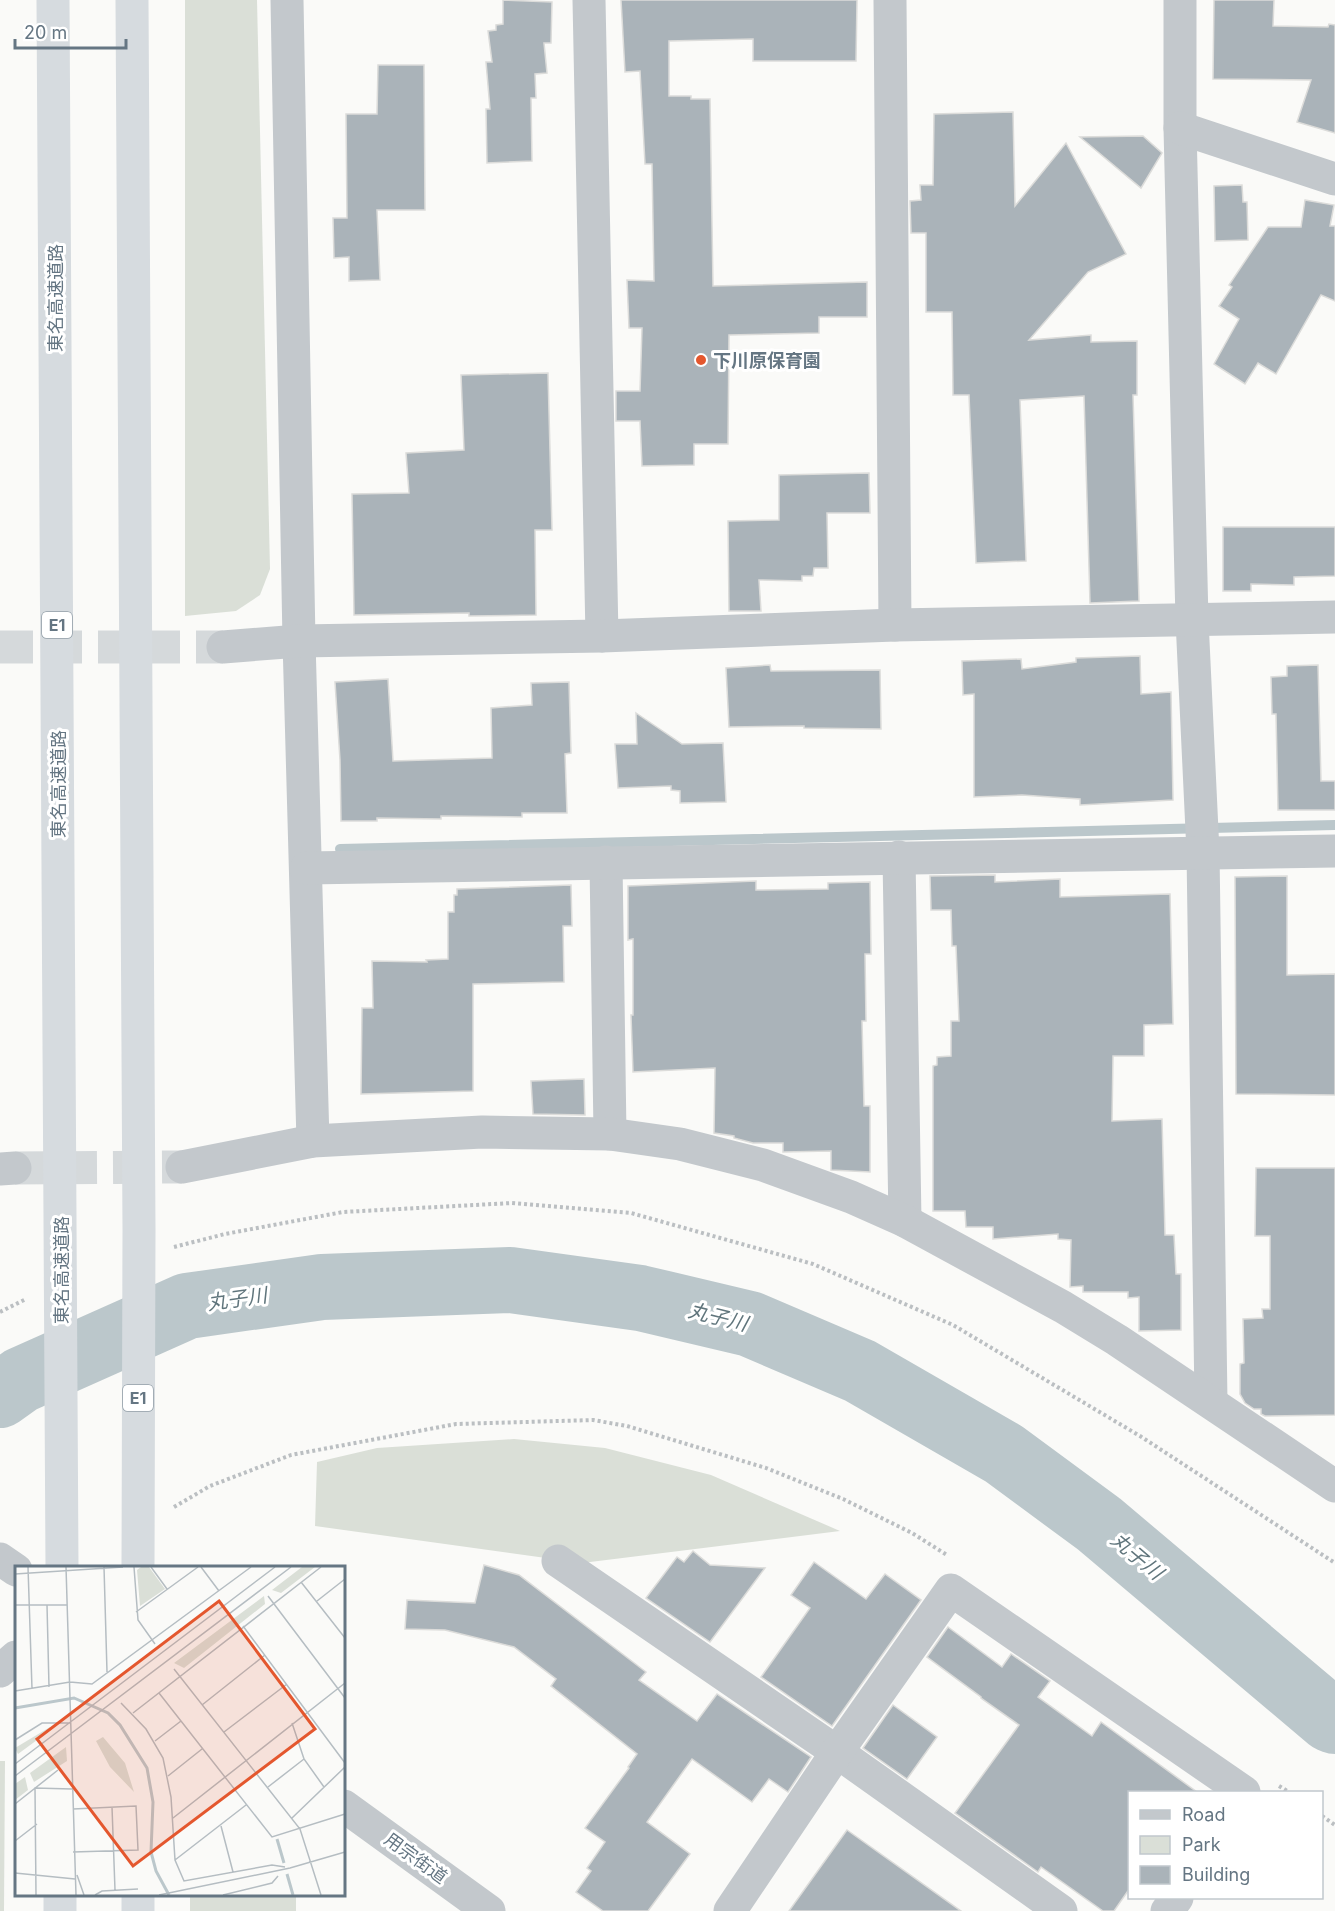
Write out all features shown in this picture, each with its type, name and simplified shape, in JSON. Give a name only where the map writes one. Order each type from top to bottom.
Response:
[{"type":"highway","name":"東名高速道路","points":[[53,0],[62,1566]]},
{"type":"highway","name":"E1","points":[[132,0],[139,1229],[138,1566]]},
{"type":"street","points":[[287,0],[299,641],[313,1141]]},
{"type":"street","points":[[589,0],[602,636]]},
{"type":"street","points":[[890,0],[895,625]]},
{"type":"street","points":[[1180,0],[1180,128],[1192,620],[1203,852],[1211,1402]]},
{"type":"street","points":[[1180,128],[1335,178]]},
{"type":"street","points":[[222,647],[299,641],[602,636],[895,625],[1335,617]]},
{"type":"street","points":[[306,868],[1335,851]]},
{"type":"street","points":[[899,857],[905,1221]]},
{"type":"street","points":[[606,862],[610,1134]]},
{"type":"street","points":[[182,1167],[313,1141],[482,1132],[610,1134],[680,1144],[763,1165],[851,1197],[905,1221],[1063,1307],[1117,1340],[1335,1486]]},
{"type":"street","points":[[0,1559],[15,1569]]},
{"type":"street","points":[[558,1561],[837,1752],[1061,1911]]},
{"type":"street","points":[[730,1911],[837,1752],[951,1590],[1257,1786]]},
{"type":"street","points":[[0,1671],[15,1658]]},
{"type":"street","name":"用宗街道","points":[[345,1807],[489,1911]]},
{"type":"street","points":[[1167,1911],[1176,1899]]},
{"type":"path","points":[[171,1248],[225,1234],[343,1212],[512,1203],[631,1213],[813,1264],[953,1325],[1140,1436],[1335,1563]]},
{"type":"path","points":[[0,1312],[32,1296]]},
{"type":"path","points":[[170,1509],[210,1486],[291,1455],[456,1424],[593,1420],[627,1426],[766,1468],[843,1499],[903,1528],[953,1559]]},
{"type":"path","points":[[1257,1786],[1284,1791]]},
{"type":"green space","points":[[185,0],[257,0],[270,569],[260,595],[236,611],[185,616]]},
{"type":"green space","points":[[514,1439],[605,1448],[711,1475],[840,1531],[582,1563],[315,1526],[317,1462],[377,1448]]},
{"type":"green space","points":[[0,1761],[5,1761],[4,1911],[0,1911]]},
{"type":"green space","points":[[190,1896],[296,1896],[296,1911],[190,1911]]},
{"type":"building","points":[[503,0],[552,2],[551,43],[544,43],[547,73],[535,74],[536,98],[531,98],[532,161],[487,163],[486,109],[490,109],[486,62],[492,62],[488,31],[496,30],[496,25],[503,24]]},
{"type":"building","points":[[621,0],[857,0],[856,61],[753,61],[753,39],[669,41],[669,96],[710,99],[713,286],[867,282],[867,317],[819,317],[819,333],[729,335],[728,444],[694,444],[694,465],[642,466],[640,421],[616,421],[616,391],[640,391],[642,328],[629,328],[627,280],[654,281],[652,164],[645,164],[640,71],[625,72]]},
{"type":"building","points":[[1214,0],[1274,0],[1273,26],[1328,27],[1329,24],[1335,25],[1335,133],[1297,122],[1311,80],[1213,79]]},
{"type":"building","points":[[378,65],[424,65],[425,210],[377,210],[380,280],[349,281],[349,257],[334,258],[333,218],[347,218],[346,114],[377,114]]},
{"type":"building","points":[[1013,112],[1015,206],[1066,143],[1126,254],[1088,272],[1029,340],[1091,335],[1091,342],[1137,341],[1137,395],[1133,395],[1139,601],[1090,603],[1084,396],[1020,400],[1026,561],[976,563],[969,395],[953,395],[952,312],[926,312],[926,233],[911,233],[910,201],[921,200],[920,185],[933,185],[934,114]]},
{"type":"building","points":[[1143,136],[1162,153],[1141,188],[1080,137]]},
{"type":"building","points":[[1242,185],[1243,202],[1247,202],[1248,240],[1215,241],[1214,186]]},
{"type":"building","points":[[1305,200],[1334,205],[1330,226],[1335,226],[1335,301],[1321,295],[1276,374],[1258,363],[1245,384],[1214,364],[1239,319],[1219,306],[1232,287],[1229,285],[1268,227],[1301,227]]},
{"type":"building","points":[[548,373],[552,530],[535,530],[536,615],[469,616],[469,613],[354,615],[352,494],[409,493],[406,453],[464,450],[461,375]]},
{"type":"building","points":[[869,473],[870,513],[827,513],[828,568],[814,568],[813,576],[802,576],[802,581],[759,580],[761,611],[729,611],[728,521],[779,520],[779,475]]},
{"type":"building","points":[[1223,527],[1335,527],[1335,576],[1294,577],[1294,585],[1251,584],[1251,591],[1223,591]]},
{"type":"building","points":[[1140,656],[1141,694],[1171,692],[1173,800],[1080,805],[1080,799],[1022,795],[974,797],[974,694],[963,695],[962,661],[1021,659],[1022,669],[1076,662],[1076,658]]},
{"type":"building","points":[[770,665],[771,671],[880,670],[881,729],[804,728],[804,726],[729,727],[726,668]]},
{"type":"building","points":[[1318,665],[1321,781],[1335,781],[1335,810],[1278,810],[1276,714],[1272,714],[1271,677],[1287,676],[1287,666]]},
{"type":"building","points":[[388,679],[393,761],[492,758],[491,708],[532,705],[531,683],[569,682],[571,753],[565,754],[567,813],[522,813],[522,817],[441,816],[441,819],[377,818],[377,821],[341,821],[335,682]]},
{"type":"building","points":[[636,713],[682,744],[723,743],[726,802],[680,803],[680,791],[671,790],[671,786],[618,788],[615,744],[637,744]]},
{"type":"building","points":[[995,875],[995,882],[1060,879],[1060,897],[1170,894],[1173,1024],[1144,1025],[1144,1056],[1113,1056],[1112,1121],[1162,1119],[1165,1235],[1174,1235],[1176,1274],[1181,1274],[1181,1330],[1139,1331],[1139,1297],[1128,1298],[1128,1292],[1083,1292],[1083,1286],[1070,1287],[1071,1240],[1058,1239],[1058,1234],[993,1239],[993,1227],[966,1227],[965,1211],[933,1211],[933,1066],[937,1065],[937,1057],[951,1056],[951,1021],[959,1021],[956,946],[952,946],[951,910],[931,910],[930,876]]},
{"type":"building","points":[[1287,876],[1287,975],[1335,974],[1335,1095],[1236,1094],[1235,877]]},
{"type":"building","points":[[756,881],[756,890],[828,889],[828,883],[870,882],[871,954],[865,954],[866,1021],[862,1021],[864,1106],[870,1106],[870,1172],[831,1170],[831,1151],[783,1152],[783,1143],[753,1143],[734,1138],[734,1136],[714,1133],[715,1068],[633,1072],[631,1015],[633,1015],[633,939],[628,940],[628,886]]},
{"type":"building","points":[[571,885],[572,926],[563,926],[564,982],[473,984],[473,1091],[361,1094],[362,1008],[373,1008],[372,961],[427,962],[426,960],[448,959],[448,912],[454,912],[454,895],[457,895],[457,889]]},
{"type":"building","points":[[584,1079],[585,1115],[533,1114],[531,1081]]},
{"type":"building","points":[[1256,1168],[1335,1168],[1335,1415],[1265,1416],[1261,1414],[1261,1409],[1254,1409],[1245,1403],[1240,1394],[1240,1364],[1244,1363],[1243,1319],[1263,1318],[1262,1309],[1270,1309],[1270,1236],[1255,1236]]},
{"type":"building","points":[[693,1551],[710,1565],[765,1568],[710,1642],[646,1598],[677,1557],[684,1562]]},
{"type":"building","points":[[814,1562],[866,1599],[885,1574],[921,1600],[832,1726],[761,1677],[810,1608],[791,1595]]},
{"type":"building","points":[[484,1565],[519,1575],[646,1672],[639,1680],[697,1721],[717,1694],[811,1757],[788,1792],[769,1779],[752,1802],[692,1759],[647,1822],[690,1854],[648,1911],[603,1911],[576,1892],[591,1871],[587,1868],[605,1842],[585,1828],[637,1754],[551,1686],[556,1679],[514,1647],[445,1630],[405,1629],[407,1600],[475,1603]]},
{"type":"building","points":[[948,1627],[1002,1667],[1011,1654],[1050,1681],[1038,1697],[1092,1736],[1101,1722],[1196,1791],[1128,1791],[1128,1891],[1114,1911],[1103,1911],[1041,1867],[1038,1872],[955,1813],[1019,1725],[927,1657]]},
{"type":"building","points":[[893,1705],[937,1737],[907,1779],[863,1748]]},
{"type":"building","points":[[847,1830],[961,1911],[789,1911]]},
{"type":"waterway","points":[[340,849],[1335,825]]},
{"type":"waterway","name":"丸子川","points":[[0,1395],[21,1380],[187,1306],[322,1287],[510,1280],[640,1298],[750,1324],[860,1371],[1004,1454],[1099,1524],[1335,1721]]},
{"type":"tunnel","points":[[0,647],[223,647]]},
{"type":"tunnel","points":[[15,1168],[182,1167]]},
{"type":"place","name":"下川原保育園","points":[[701,360]]}]
